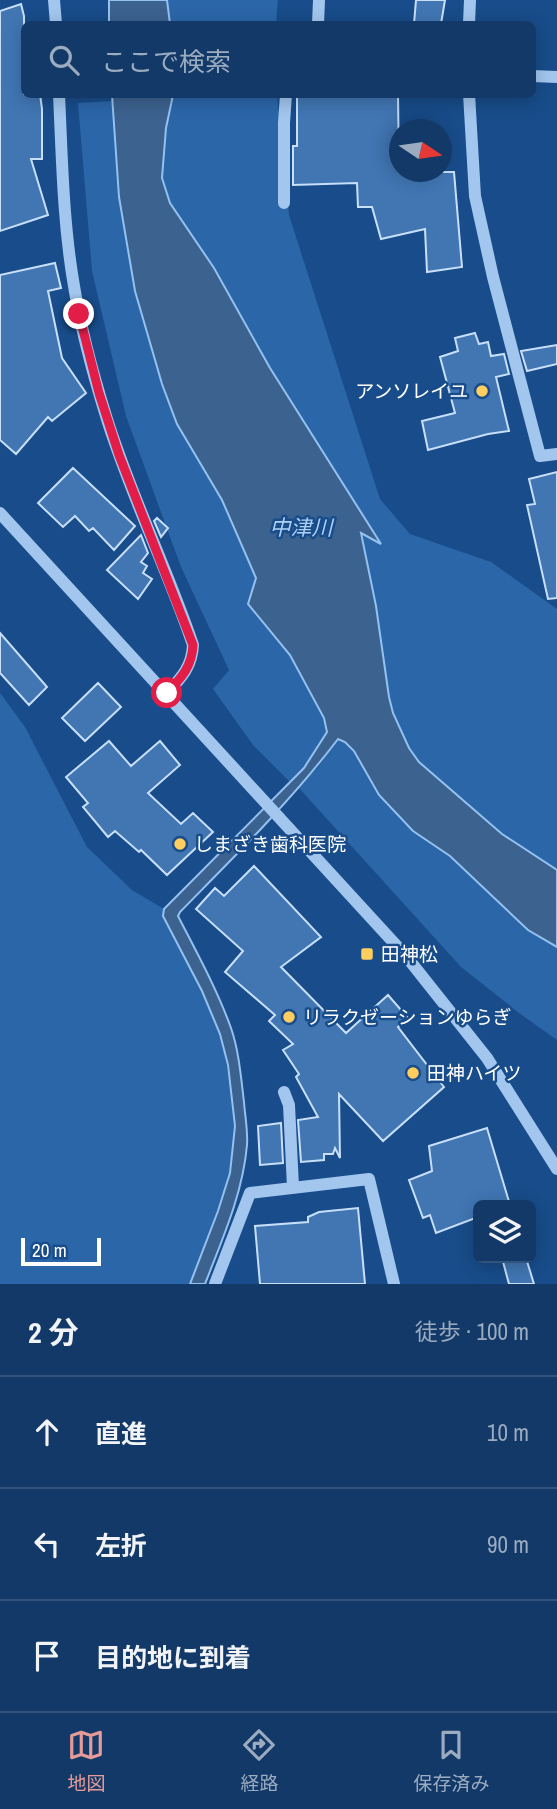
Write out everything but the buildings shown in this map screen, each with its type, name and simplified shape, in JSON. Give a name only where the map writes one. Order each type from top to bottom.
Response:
[{"type":"street","points":[[54,0],[55,21]]},
{"type":"street","points":[[318,21],[319,0]]},
{"type":"street","points":[[469,21],[470,0]]},
{"type":"street","points":[[536,76],[557,77]]},
{"type":"street","points":[[59,98],[69,246],[86,342],[119,455],[193,645],[192,658],[182,677],[167,693]]},
{"type":"street","points":[[284,203],[286,98]]},
{"type":"street","points":[[469,98],[475,196],[493,277],[540,456],[557,454]]},
{"type":"street","points":[[0,513],[406,956],[487,1058],[557,1169]]},
{"type":"street","points":[[284,1092],[289,1105],[293,1187]]},
{"type":"street","points":[[215,1284],[250,1193],[369,1179],[394,1284]]},
{"type":"shaded area","points":[[167,0],[278,0],[276,21],[170,21]]},
{"type":"shaded area","points":[[172,98],[277,98],[289,215],[380,499],[410,534],[491,562],[557,609],[557,870],[502,834],[419,762],[409,748],[393,713],[389,697],[376,606],[361,532],[380,543],[270,368],[214,268],[170,203],[162,179],[166,128]]},
{"type":"shaded area","points":[[113,101],[119,197],[135,291],[162,384],[177,424],[222,500],[256,578],[249,604],[290,655],[324,718],[327,733],[304,768],[290,782],[253,745],[213,689],[229,670],[181,567],[126,416],[92,271],[78,103]]},
{"type":"shaded area","points":[[0,693],[25,727],[87,847],[132,890],[164,909],[163,916],[215,1020],[226,1060],[232,1099],[233,1155],[222,1201],[190,1284],[0,1284]]},
{"type":"shaded area","points":[[338,739],[354,751],[413,831],[450,856],[528,930],[557,947],[557,1040],[461,967],[298,787],[318,767]]},
{"type":"water","points":[[109,0],[167,0],[170,21],[109,21]]},
{"type":"water","name":"中津川","points":[[112,98],[172,98],[166,128],[162,178],[170,203],[214,268],[270,368],[381,544],[361,533],[376,606],[389,697],[393,713],[409,748],[419,762],[502,834],[557,870],[557,947],[528,930],[450,856],[413,831],[379,795],[354,751],[338,739],[282,806],[180,912],[178,916],[213,985],[234,1037],[247,1129],[241,1181],[205,1284],[190,1284],[230,1173],[235,1126],[228,1065],[220,1034],[202,991],[163,916],[164,909],[304,768],[327,732],[324,718],[290,655],[248,604],[256,578],[222,500],[177,424],[162,384],[135,291],[119,197]]},
{"type":"place","name":"アンソレイユ","points":[[482,391]]},
{"type":"place","name":"しまざき歯科医院","points":[[180,844]]},
{"type":"place","name":"田神松","points":[[367,954]]},
{"type":"place","name":"リラクゼーションゆらぎ","points":[[289,1017]]},
{"type":"place","name":"田神ハイツ","points":[[413,1073]]},
{"type":"route","points":[[79,314],[99,393],[119,455],[193,645],[192,658],[182,677],[167,693]]}]
